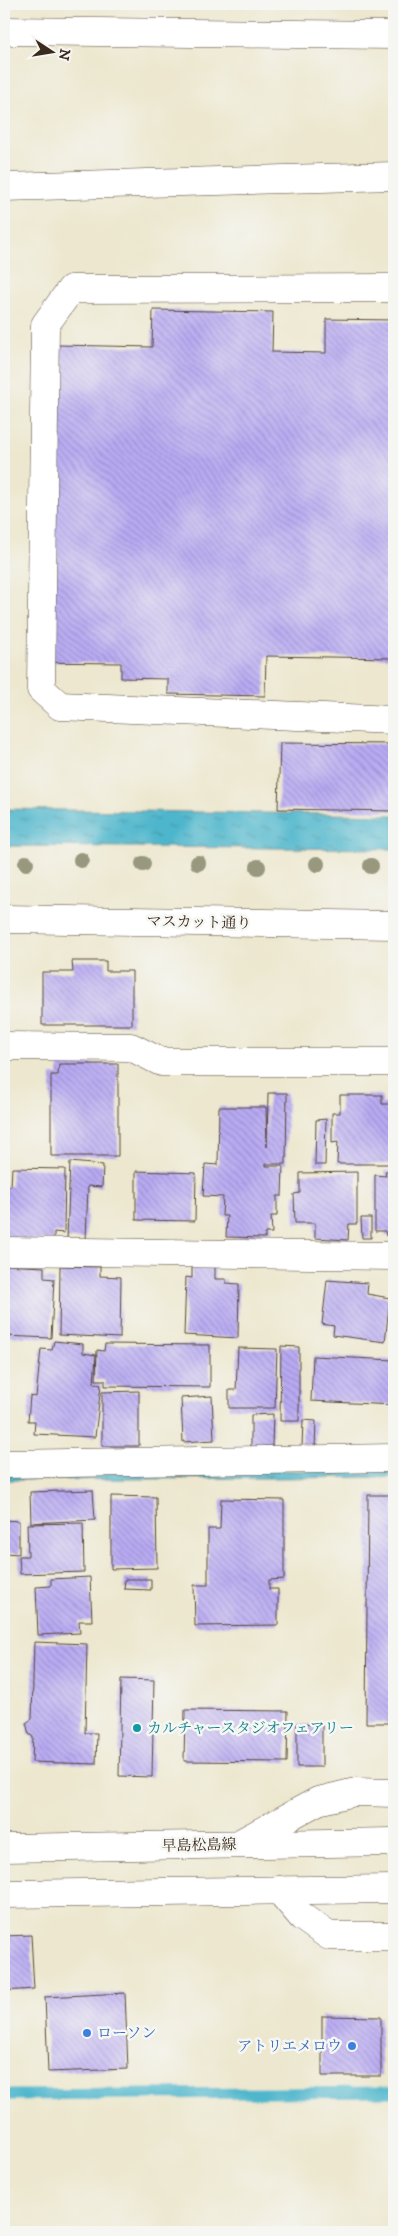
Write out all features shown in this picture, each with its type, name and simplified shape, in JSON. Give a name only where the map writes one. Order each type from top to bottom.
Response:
[{"type":"street","points":[[4,31],[394,35]]},
{"type":"street","points":[[4,187],[394,176]]},
{"type":"street","points":[[394,288],[71,289],[45,325],[41,689],[60,706],[394,720]]},
{"type":"street","name":"マスカット通り","points":[[4,919],[394,925]]},
{"type":"street","points":[[4,1046],[132,1047],[161,1062],[394,1062]]},
{"type":"street","points":[[4,1251],[394,1256]]},
{"type":"street","points":[[4,1464],[394,1458]]},
{"type":"street","points":[[238,1844],[318,1801],[355,1792],[394,1793]]},
{"type":"street","name":"早島松島線","points":[[4,1848],[394,1842]]},
{"type":"street","points":[[4,1894],[394,1889]]},
{"type":"street","points":[[279,1890],[302,1917],[329,1936],[394,1936]]},
{"type":"water","points":[[4,809],[394,815],[394,849],[4,846]]},
{"type":"water","points":[[394,1470],[394,1477],[4,1480],[4,1473]]},
{"type":"building","points":[[153,310],[273,312],[272,352],[326,353],[326,319],[394,320],[394,658],[266,656],[265,696],[168,694],[168,679],[121,678],[121,663],[29,662],[57,345],[152,347]]},
{"type":"building","points":[[280,743],[394,744],[394,811],[278,809]]},
{"type":"building","points":[[72,961],[106,961],[106,971],[132,971],[132,1025],[42,1025],[42,972],[73,972]]},
{"type":"building","points":[[59,1064],[118,1064],[118,1156],[51,1156],[51,1075],[58,1075]]},
{"type":"building","points":[[268,1093],[287,1093],[286,1164],[266,1164],[266,1166],[283,1166],[282,1196],[277,1196],[277,1216],[271,1216],[272,1233],[265,1233],[265,1238],[226,1237],[227,1216],[222,1216],[223,1197],[203,1196],[205,1164],[218,1165],[219,1107],[266,1107],[267,1147]]},
{"type":"building","points":[[340,1095],[382,1095],[382,1104],[394,1104],[394,1164],[337,1164],[338,1142],[332,1143],[332,1113],[340,1113]]},
{"type":"building","points":[[326,1119],[325,1165],[315,1165],[316,1120]]},
{"type":"building","points":[[70,1162],[103,1165],[102,1187],[88,1186],[86,1239],[67,1239]]},
{"type":"building","points":[[12,1168],[65,1169],[64,1233],[54,1232],[54,1240],[4,1239],[4,1186],[11,1186]]},
{"type":"building","points":[[136,1171],[196,1173],[195,1221],[136,1220]]},
{"type":"building","points":[[385,1171],[394,1171],[394,1236],[386,1236],[385,1231],[375,1231],[375,1175],[386,1176]]},
{"type":"building","points":[[357,1172],[357,1224],[349,1224],[348,1240],[315,1238],[315,1223],[295,1223],[294,1194],[300,1193],[300,1173]]},
{"type":"building","points":[[361,1218],[371,1218],[371,1238],[362,1238]]},
{"type":"building","points":[[192,1264],[215,1265],[215,1279],[226,1279],[226,1283],[239,1284],[238,1338],[184,1335],[186,1277],[192,1278]]},
{"type":"building","points":[[4,1265],[44,1267],[44,1278],[54,1279],[51,1338],[4,1336]]},
{"type":"building","points":[[60,1266],[100,1267],[100,1276],[121,1277],[120,1338],[59,1335]]},
{"type":"building","points":[[327,1280],[368,1283],[367,1294],[390,1298],[385,1342],[333,1335],[334,1326],[322,1324]]},
{"type":"building","points":[[54,1341],[83,1344],[83,1353],[96,1355],[94,1383],[101,1385],[95,1437],[34,1434],[35,1421],[28,1421],[30,1396],[36,1397],[41,1349],[52,1350]]},
{"type":"building","points":[[105,1344],[210,1345],[210,1387],[105,1386],[105,1380],[96,1380],[97,1350],[104,1351]]},
{"type":"building","points":[[281,1346],[299,1347],[299,1421],[280,1421]]},
{"type":"building","points":[[238,1348],[277,1349],[275,1408],[229,1408],[229,1390],[236,1390]]},
{"type":"building","points":[[313,1356],[394,1360],[394,1405],[311,1401]]},
{"type":"building","points":[[139,1391],[139,1446],[102,1446],[102,1392]]},
{"type":"building","points":[[212,1396],[214,1440],[183,1442],[181,1398]]},
{"type":"building","points":[[273,1414],[272,1446],[251,1447],[251,1415]]},
{"type":"building","points":[[303,1420],[316,1421],[315,1448],[302,1447]]},
{"type":"building","points":[[93,1490],[95,1520],[31,1523],[30,1492]]},
{"type":"building","points":[[368,1495],[394,1495],[394,1723],[366,1723]]},
{"type":"building","points":[[111,1496],[156,1497],[157,1568],[111,1569]]},
{"type":"building","points":[[221,1499],[284,1500],[284,1579],[269,1580],[269,1589],[278,1589],[278,1625],[195,1626],[194,1585],[208,1585],[208,1529],[220,1529]]},
{"type":"building","points":[[4,1520],[19,1521],[19,1554],[4,1553]]},
{"type":"building","points":[[83,1523],[84,1572],[20,1574],[19,1556],[28,1556],[27,1524]]},
{"type":"building","points":[[90,1577],[92,1621],[79,1621],[80,1633],[38,1635],[36,1587],[51,1586],[51,1579]]},
{"type":"building","points":[[125,1579],[151,1579],[151,1590],[124,1589]]},
{"type":"building","points":[[34,1642],[87,1644],[85,1733],[97,1733],[96,1764],[32,1762],[33,1737],[29,1734],[26,1723],[32,1719]]},
{"type":"building","name":"カルチャースタジオフェアリー","points":[[121,1679],[154,1680],[152,1777],[119,1776]]},
{"type":"building","points":[[185,1710],[288,1711],[287,1762],[184,1761]]},
{"type":"building","points":[[297,1724],[322,1725],[322,1767],[297,1767]]},
{"type":"building","points":[[31,1935],[34,1989],[4,1991],[4,1936]]},
{"type":"building","name":"ローソン","points":[[125,1993],[128,2069],[48,2072],[45,1997]]},
{"type":"building","name":"アトリエメロウ","points":[[322,2016],[381,2017],[381,2076],[322,2076]]},
{"type":"waterway","points":[[4,2095],[394,2092]]},
{"type":"place","name":"カルチャースタジオフェアリー","points":[[137,1728]]},
{"type":"place","name":"ローソン","points":[[87,2033]]},
{"type":"place","name":"アトリエメロウ","points":[[352,2046]]}]
